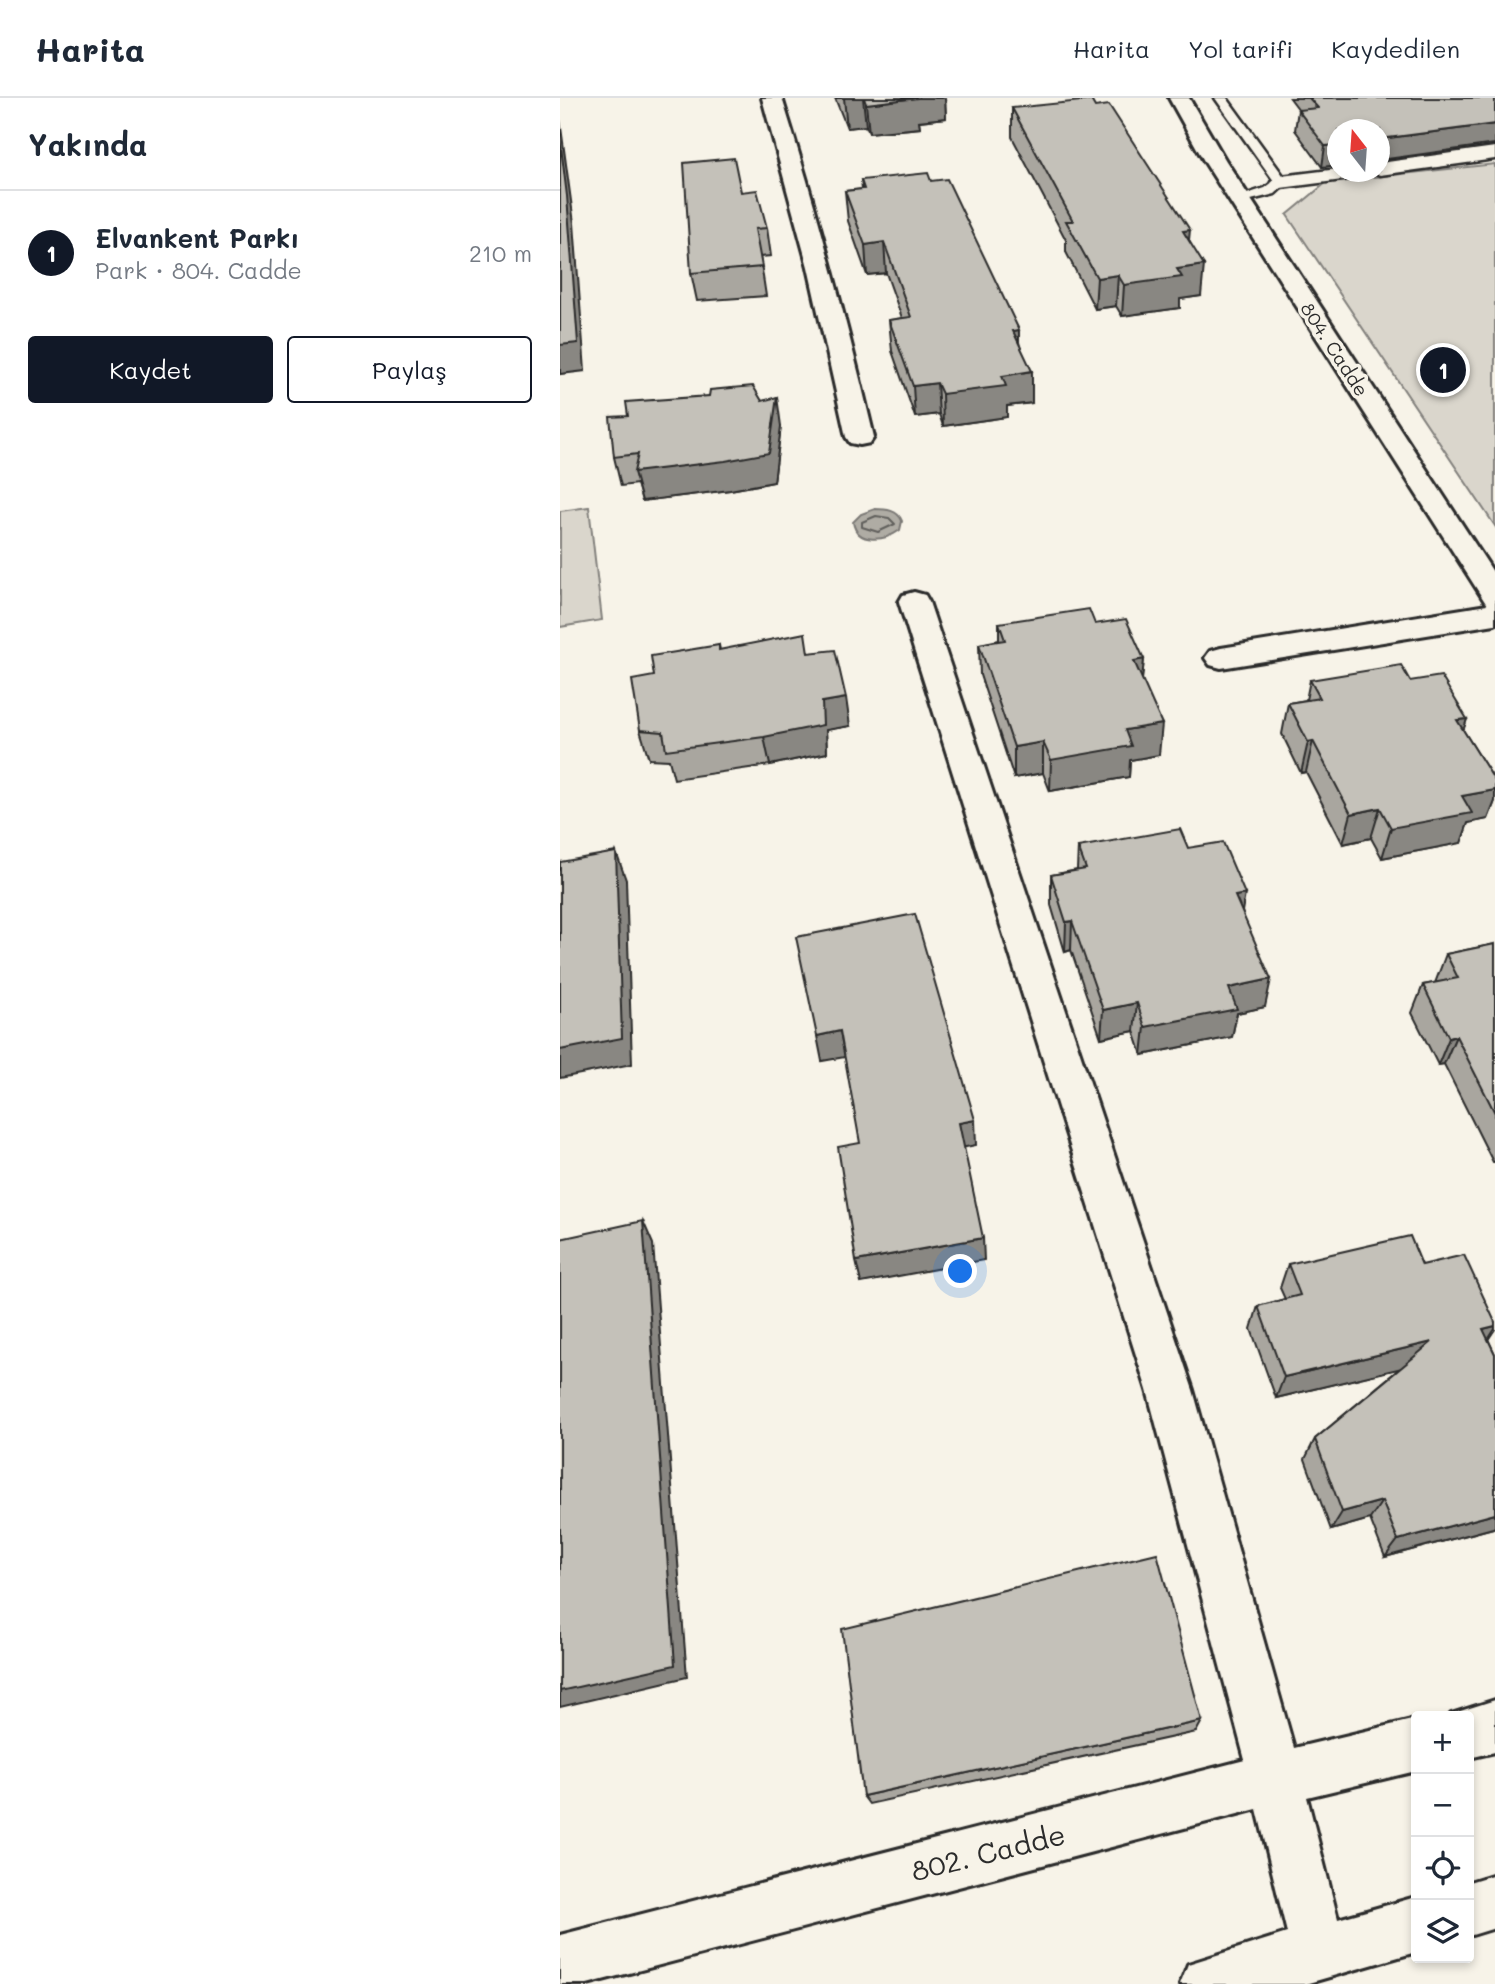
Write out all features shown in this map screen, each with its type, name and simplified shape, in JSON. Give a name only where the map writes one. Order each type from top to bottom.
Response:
[{"type":"street","points":[[772,98],[795,171],[839,340],[860,437]]},
{"type":"street","name":"804. Cadde","points":[[1179,98],[1239,199],[1495,598]]},
{"type":"street","points":[[1390,168],[1495,153]]},
{"type":"street","points":[[1281,182],[1327,176]]},
{"type":"street","points":[[914,603],[1170,1390],[1276,1777],[1319,1952]]},
{"type":"street","points":[[1221,658],[1495,614]]},
{"type":"street","points":[[1474,1731],[1495,1726]]},
{"type":"street","name":"802. Cadde","points":[[560,1963],[1276,1777],[1411,1746]]},
{"type":"street","points":[[1474,1907],[1495,1901]]},
{"type":"street","points":[[1208,1984],[1411,1925]]},
{"type":"lane","points":[[1221,98],[1281,182],[1270,191],[1239,199]]},
{"type":"shaded area","points":[[1495,164],[1495,526],[1287,215],[1327,182],[1390,182],[1390,175]]},
{"type":"shaded area","points":[[589,507],[602,620],[560,627],[560,511]]},
{"type":"water","points":[[875,509],[898,514],[902,521],[900,530],[887,537],[872,539],[860,534],[853,522],[861,514]]},
{"type":"building","points":[[864,98],[918,98],[866,104]]},
{"type":"building","points":[[1309,98],[1495,98],[1495,124],[1390,138],[1390,119],[1327,119],[1325,146],[1298,110],[1318,108]]},
{"type":"building","points":[[1091,100],[1095,107],[1109,105],[1190,230],[1183,231],[1204,265],[1177,269],[1182,277],[1124,285],[1118,275],[1097,278],[1066,221],[1073,221],[1012,108]]},
{"type":"building","points":[[560,139],[578,343],[560,345]]},
{"type":"building","points":[[734,158],[741,192],[757,190],[767,228],[755,229],[762,267],[691,273],[684,163]]},
{"type":"building","points":[[928,173],[931,181],[947,179],[1019,330],[1013,331],[1032,371],[1002,376],[1006,386],[942,394],[937,383],[913,386],[889,320],[911,317],[884,242],[865,245],[845,191],[864,189],[861,180]]},
{"type":"building","points":[[753,386],[762,401],[777,397],[769,453],[634,472],[638,454],[614,457],[610,417],[628,416],[626,402],[709,396],[710,390]]},
{"type":"building","points":[[1089,609],[1095,624],[1126,619],[1144,659],[1134,661],[1162,724],[1125,730],[1131,746],[1051,760],[1043,742],[1014,747],[979,644],[1005,640],[999,623]]},
{"type":"building","points":[[805,633],[808,653],[835,650],[846,698],[822,702],[823,725],[764,737],[666,750],[663,732],[640,730],[632,680],[654,676],[651,656],[719,645],[719,650]]},
{"type":"building","points":[[1401,665],[1410,681],[1441,676],[1467,719],[1457,720],[1495,781],[1495,790],[1462,796],[1472,813],[1391,828],[1380,808],[1351,814],[1313,741],[1308,742],[1288,703],[1320,698],[1310,680]]},
{"type":"building","points":[[1180,829],[1188,848],[1223,842],[1245,894],[1235,896],[1271,979],[1229,988],[1237,1009],[1145,1027],[1137,1003],[1103,1010],[1072,921],[1066,922],[1051,875],[1086,869],[1078,847]]},
{"type":"building","points":[[616,852],[622,1038],[560,1050],[560,862]]},
{"type":"building","points":[[915,914],[975,1120],[959,1123],[983,1238],[856,1261],[838,1147],[860,1143],[840,1031],[817,1036],[796,937]]},
{"type":"building","points":[[1495,944],[1495,1113],[1456,1036],[1449,1038],[1423,985],[1458,978],[1446,954]]},
{"type":"building","points":[[643,1221],[675,1665],[560,1691],[560,1239]]},
{"type":"building","points":[[1410,1236],[1422,1265],[1464,1255],[1495,1322],[1495,1326],[1483,1329],[1495,1354],[1495,1514],[1398,1540],[1382,1501],[1342,1512],[1315,1439],[1432,1342],[1284,1377],[1258,1306],[1300,1295],[1288,1264]]},
{"type":"building","points":[[1157,1553],[1202,1721],[863,1796],[842,1629]]},
{"type":"place","name":"Elvankent Parkı","points":[[1443,370]]}]
